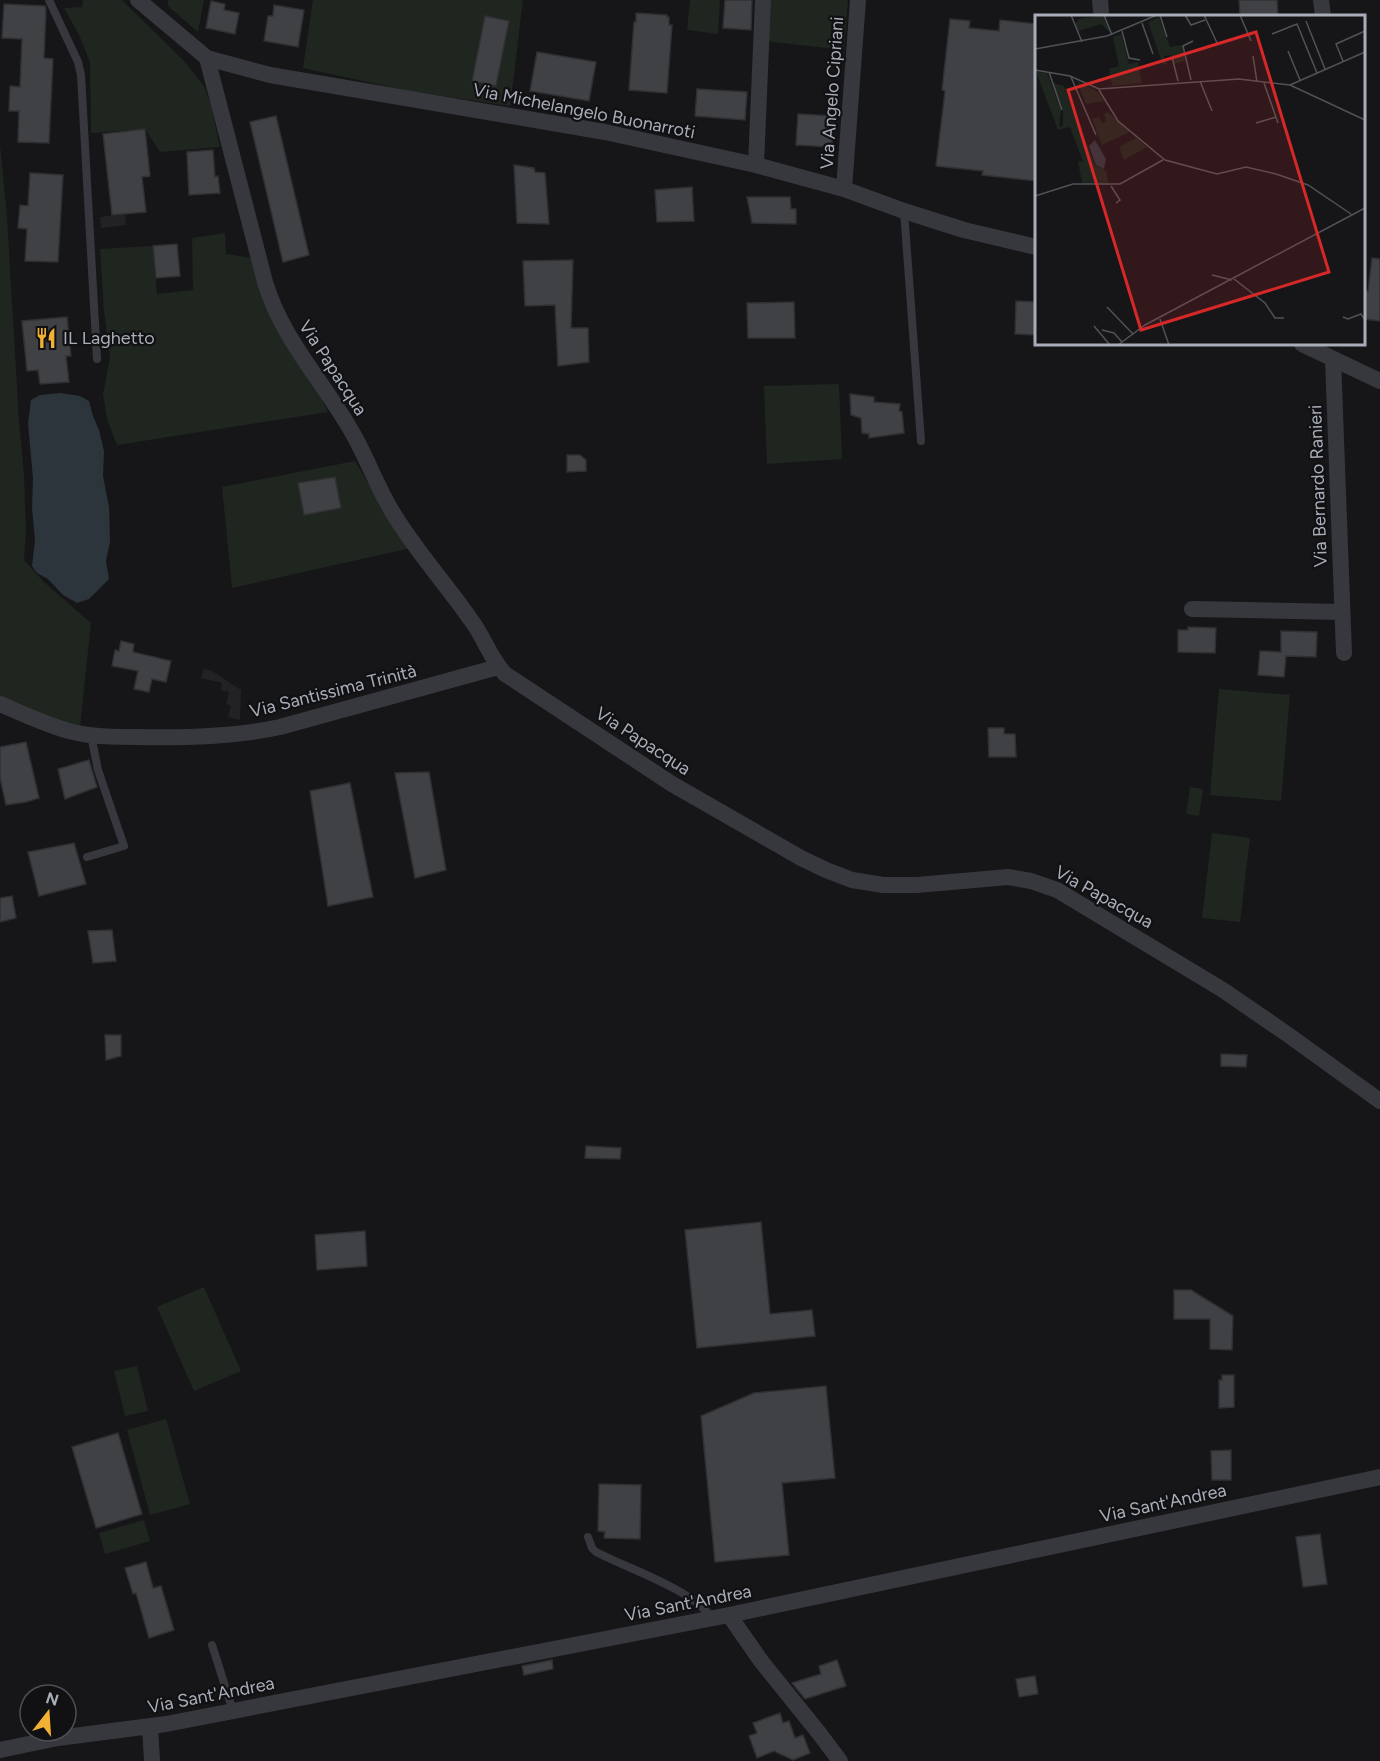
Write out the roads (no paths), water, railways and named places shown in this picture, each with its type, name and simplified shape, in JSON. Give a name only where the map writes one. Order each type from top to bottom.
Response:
[{"type":"street","name":"Via Michelangelo Buonarroti","points":[[138,0],[207,58],[270,75],[605,132],[756,165],[844,189],[904,212],[964,230],[1035,247]]},
{"type":"street","points":[[756,165],[762,0]]},
{"type":"street","name":"Via Angelo Cipriani","points":[[844,189],[858,0]]},
{"type":"street","points":[[1321,0],[1323,15]]},
{"type":"street","name":"Via Papacqua","points":[[207,58],[265,282],[275,312],[353,433],[392,512],[472,621],[498,667],[518,683],[672,784],[801,858],[835,874],[860,881],[894,885],[1016,878],[1058,890],[1236,998],[1380,1101]]},
{"type":"street","points":[[1304,345],[1380,381]]},
{"type":"street","name":"Via Bernardo Ranieri","points":[[1333,359],[1344,653]]},
{"type":"street","points":[[1192,609],[1342,612]]},
{"type":"street","name":"Via Santissima Trinità","points":[[0,704],[58,728],[91,735],[184,737],[261,731],[355,708],[498,667]]},
{"type":"street","name":"Via Sant'Andrea","points":[[0,1750],[69,1736],[150,1727],[720,1617],[1380,1477]]},
{"type":"street","points":[[720,1617],[761,1661],[840,1761]]},
{"type":"street","points":[[150,1727],[152,1761]]},
{"type":"lane","points":[[49,0],[78,62],[81,75],[97,359]]},
{"type":"lane","points":[[904,212],[921,441]]},
{"type":"lane","points":[[87,857],[124,846],[98,771],[91,735]]},
{"type":"lane","points":[[588,1537],[596,1552],[683,1594],[720,1617]]},
{"type":"lane","points":[[212,1645],[233,1711]]},
{"type":"place","name":"IL Laghetto","points":[[46,338]]}]
